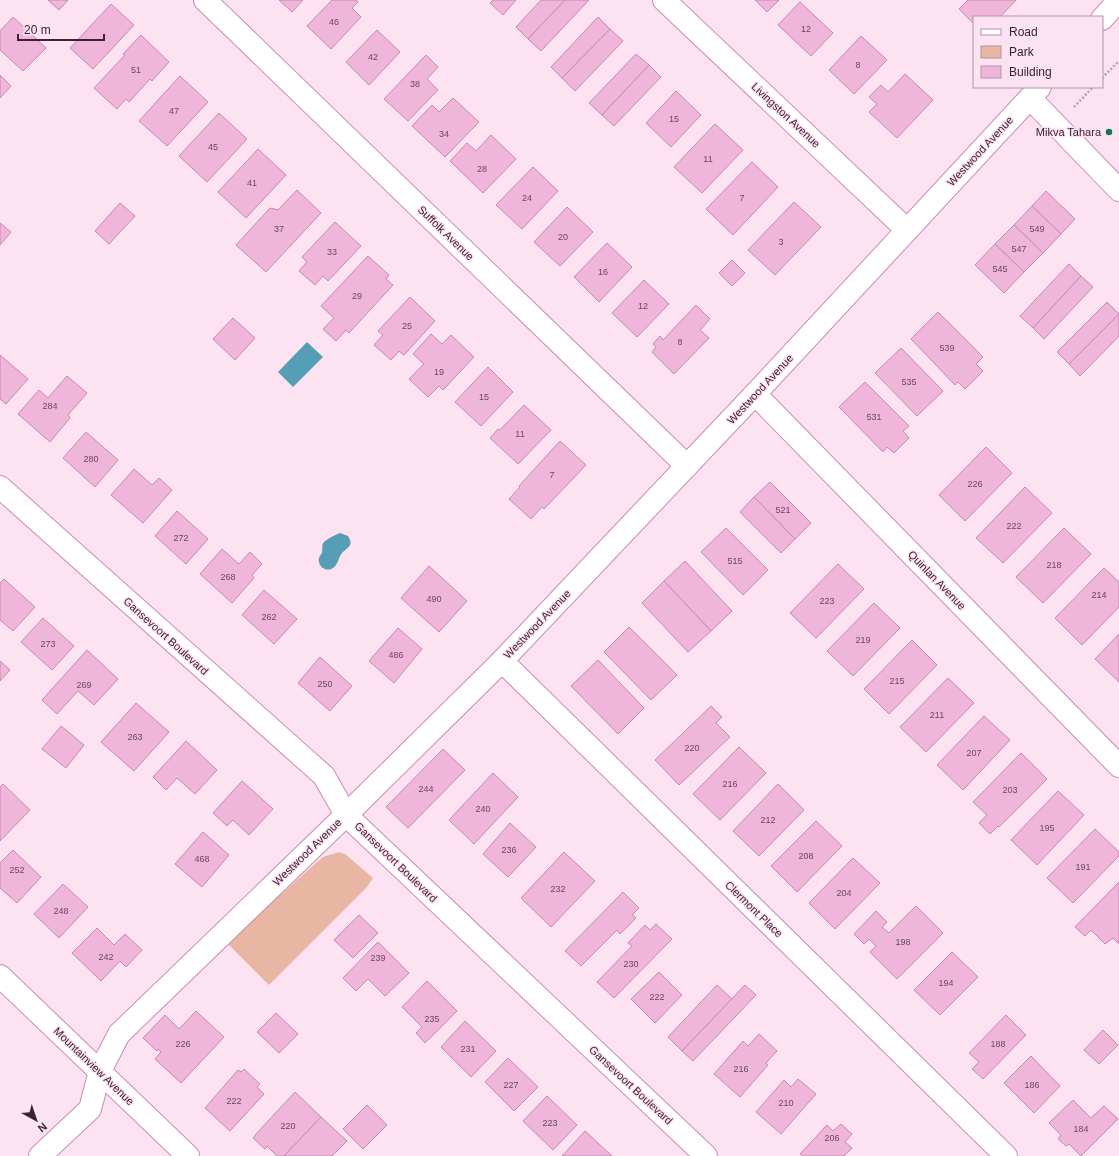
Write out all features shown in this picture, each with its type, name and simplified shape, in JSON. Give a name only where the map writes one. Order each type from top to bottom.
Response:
[{"type":"street","name":"Suffolk Avenue","points":[[205,0],[687,466]]},
{"type":"street","name":"Livingston Avenue","points":[[664,0],[907,230]]},
{"type":"street","points":[[1103,18],[1119,0]]},
{"type":"street","name":"Westwood Avenue","points":[[40,1156],[90,1109],[100,1071],[119,1034],[346,815],[502,661],[755,394],[1035,92]]},
{"type":"street","points":[[1035,92],[1119,190]]},
{"type":"street","name":"Quinlan Avenue","points":[[755,394],[1119,766]]},
{"type":"street","name":"Gansevoort Boulevard","points":[[0,487],[324,776],[346,815],[706,1156]]},
{"type":"street","name":"Clermont Place","points":[[502,661],[1006,1156]]},
{"type":"street","name":"Mountainview Avenue","points":[[0,976],[188,1156]]},
{"type":"path","points":[[1103,77],[1119,61]]},
{"type":"path","points":[[1073,108],[1092,88]]},
{"type":"green space","points":[[339,852],[345,854],[373,878],[366,888],[269,985],[227,943],[323,857]]},
{"type":"water","points":[[307,342],[323,357],[293,387],[278,372]]},
{"type":"water","points":[[340,533],[348,536],[350,539],[350,544],[342,553],[335,567],[328,570],[324,569],[319,561],[323,543]]},
{"type":"building","points":[[48,0],[68,0],[59,10]]},
{"type":"building","points":[[279,0],[303,0],[292,12]]},
{"type":"building","points":[[332,0],[356,0],[358,2],[352,8],[361,17],[331,49],[307,26]]},
{"type":"building","points":[[493,0],[516,0],[503,15],[490,3]]},
{"type":"building","points":[[541,0],[565,0],[528,39],[516,27]]},
{"type":"building","points":[[565,0],[589,0],[541,51],[528,39]]},
{"type":"building","points":[[755,0],[779,0],[767,12]]},
{"type":"building","points":[[968,0],[1016,0],[1001,16],[973,16],[973,23],[959,9]]},
{"type":"building","points":[[800,2],[833,33],[811,56],[778,25]]},
{"type":"building","points":[[111,4],[134,25],[93,69],[70,48]]},
{"type":"building","points":[[13,17],[46,48],[23,71],[0,50],[0,31]]},
{"type":"building","points":[[598,17],[610,29],[562,78],[551,67]]},
{"type":"building","points":[[610,29],[623,41],[575,91],[562,78]]},
{"type":"building","points":[[377,30],[400,52],[369,85],[346,62]]},
{"type":"building","points":[[141,35],[169,62],[152,81],[150,79],[129,102],[126,99],[117,109],[94,88],[125,55],[123,54]]},
{"type":"building","points":[[861,36],[887,60],[854,94],[829,70]]},
{"type":"building","points":[[636,54],[649,65],[602,115],[589,103]]},
{"type":"building","points":[[426,55],[438,67],[427,79],[438,90],[408,121],[384,99]]},
{"type":"building","points":[[649,65],[661,77],[614,126],[602,115]]},
{"type":"building","points":[[905,74],[933,100],[897,138],[869,112],[877,104],[869,97],[881,85],[888,92]]},
{"type":"building","points":[[0,75],[11,86],[0,98]]},
{"type":"building","points":[[180,76],[208,102],[167,146],[139,121]]},
{"type":"building","points":[[676,91],[701,115],[671,147],[646,123]]},
{"type":"building","points":[[453,98],[479,122],[445,157],[412,126],[432,105],[439,112]]},
{"type":"building","points":[[219,113],[247,139],[207,182],[179,156]]},
{"type":"building","points":[[715,124],[743,150],[702,193],[674,167]]},
{"type":"building","points":[[491,135],[516,159],[483,193],[450,161],[467,143],[476,151]]},
{"type":"building","points":[[258,149],[286,175],[246,218],[218,192]]},
{"type":"building","points":[[752,162],[778,187],[733,235],[706,209]]},
{"type":"building","points":[[533,167],[558,191],[522,229],[496,205]]},
{"type":"building","points":[[297,190],[321,213],[266,272],[236,245],[270,208],[278,210]]},
{"type":"building","points":[[1046,191],[1075,219],[1061,234],[1032,206]]},
{"type":"building","points":[[794,202],[821,227],[775,275],[748,250]]},
{"type":"building","points":[[120,203],[135,216],[109,244],[95,231]]},
{"type":"building","points":[[1032,206],[1061,234],[1043,253],[1014,225]]},
{"type":"building","points":[[567,207],[593,232],[560,266],[534,242]]},
{"type":"building","points":[[335,222],[361,246],[328,281],[323,276],[315,285],[299,271],[307,262],[302,257]]},
{"type":"building","points":[[0,223],[11,232],[0,245]]},
{"type":"building","points":[[1014,225],[1043,253],[1024,272],[995,244]]},
{"type":"building","points":[[607,243],[632,267],[599,302],[574,277]]},
{"type":"building","points":[[995,244],[1024,272],[1004,293],[975,265]]},
{"type":"building","points":[[368,256],[389,275],[386,279],[393,285],[349,333],[346,330],[336,341],[323,329],[334,318],[321,306]]},
{"type":"building","points":[[732,260],[745,273],[732,286],[719,273]]},
{"type":"building","points":[[1069,264],[1081,276],[1033,328],[1020,316]]},
{"type":"building","points":[[1081,276],[1093,287],[1044,339],[1033,328]]},
{"type":"building","points":[[644,280],[669,304],[637,337],[612,313]]},
{"type":"building","points":[[410,297],[435,321],[404,355],[399,351],[391,360],[374,345],[383,335],[378,331]]},
{"type":"building","points":[[1107,302],[1119,314],[1069,364],[1057,352]]},
{"type":"building","points":[[696,305],[710,319],[700,330],[709,338],[674,374],[652,352],[656,347],[653,344],[660,336],[663,340]]},
{"type":"building","points":[[938,312],[983,357],[976,364],[983,371],[965,389],[958,382],[955,385],[911,339]]},
{"type":"building","points":[[1119,314],[1119,336],[1080,376],[1069,364]]},
{"type":"building","points":[[233,318],[255,338],[235,360],[213,339]]},
{"type":"building","points":[[431,334],[442,344],[451,335],[474,357],[443,390],[439,386],[428,397],[409,379],[424,364],[413,354]]},
{"type":"building","points":[[901,348],[943,391],[917,416],[875,373]]},
{"type":"building","points":[[0,355],[28,379],[6,404],[0,399]]},
{"type":"building","points":[[488,367],[513,392],[481,426],[455,402]]},
{"type":"building","points":[[67,376],[87,393],[68,415],[70,418],[50,442],[18,414],[39,390],[48,398]]},
{"type":"building","points":[[865,382],[909,426],[903,431],[909,438],[894,453],[887,447],[883,452],[839,407]]},
{"type":"building","points":[[524,405],[551,430],[518,464],[490,438],[498,429],[500,430]]},
{"type":"building","points":[[86,432],[118,460],[95,487],[63,458]]},
{"type":"building","points":[[560,441],[586,465],[544,509],[542,507],[531,519],[509,499]]},
{"type":"building","points":[[986,447],[1012,473],[965,521],[939,495]]},
{"type":"building","points":[[134,469],[152,485],[159,478],[172,490],[143,523],[111,495]]},
{"type":"building","points":[[770,482],[811,523],[795,539],[754,497]]},
{"type":"building","points":[[1025,487],[1052,513],[1003,563],[976,538]]},
{"type":"building","points":[[754,497],[795,539],[781,553],[740,512]]},
{"type":"building","points":[[177,511],[208,539],[186,564],[155,536]]},
{"type":"building","points":[[726,528],[768,570],[743,595],[701,552]]},
{"type":"building","points":[[1064,528],[1091,554],[1043,603],[1016,577]]},
{"type":"building","points":[[222,549],[239,564],[250,552],[262,564],[252,575],[254,578],[232,603],[200,574]]},
{"type":"building","points":[[685,561],[732,611],[711,631],[664,581]]},
{"type":"building","points":[[838,564],[864,589],[816,638],[790,613]]},
{"type":"building","points":[[429,566],[467,601],[439,632],[401,598]]},
{"type":"building","points":[[1104,568],[1119,582],[1119,607],[1082,645],[1055,618]]},
{"type":"building","points":[[4,579],[35,607],[13,631],[0,620],[0,583]]},
{"type":"building","points":[[664,581],[711,631],[688,652],[642,603]]},
{"type":"building","points":[[264,590],[297,619],[274,644],[242,615]]},
{"type":"building","points":[[874,603],[900,628],[853,676],[827,651]]},
{"type":"building","points":[[43,618],[74,646],[52,670],[21,642]]},
{"type":"building","points":[[629,627],[677,675],[651,700],[604,652]]},
{"type":"building","points":[[398,628],[422,649],[394,683],[369,661]]},
{"type":"building","points":[[1119,634],[1119,682],[1095,659]]},
{"type":"building","points":[[912,640],[937,665],[889,714],[864,689]]},
{"type":"building","points":[[87,650],[118,679],[94,705],[78,691],[57,714],[42,700]]},
{"type":"building","points":[[320,657],[352,686],[330,711],[298,683]]},
{"type":"building","points":[[598,660],[644,708],[618,734],[571,686]]},
{"type":"building","points":[[0,661],[10,670],[0,681]]},
{"type":"building","points":[[948,678],[974,703],[926,752],[900,727]]},
{"type":"building","points":[[136,703],[169,732],[134,771],[101,742]]},
{"type":"building","points":[[711,706],[722,717],[716,723],[730,737],[679,785],[655,760]]},
{"type":"building","points":[[984,716],[1010,740],[963,790],[937,765]]},
{"type":"building","points":[[61,726],[84,745],[66,768],[42,749]]},
{"type":"building","points":[[186,741],[217,770],[195,794],[177,778],[166,790],[153,777]]},
{"type":"building","points":[[739,747],[766,773],[720,820],[693,794]]},
{"type":"building","points":[[443,749],[465,770],[408,828],[386,807]]},
{"type":"building","points":[[1021,753],[1047,779],[999,827],[998,826],[990,834],[979,823],[987,815],[973,802]]},
{"type":"building","points":[[493,773],[518,797],[474,844],[449,820]]},
{"type":"building","points":[[242,781],[273,809],[249,835],[233,820],[227,826],[213,813]]},
{"type":"building","points":[[3,784],[30,810],[0,841],[0,787]]},
{"type":"building","points":[[778,784],[804,810],[759,856],[733,831]]},
{"type":"building","points":[[1058,791],[1084,815],[1037,865],[1011,840]]},
{"type":"building","points":[[816,821],[842,846],[797,892],[771,866]]},
{"type":"building","points":[[510,823],[536,847],[508,877],[483,854]]},
{"type":"building","points":[[1095,829],[1119,852],[1119,856],[1073,903],[1047,878]]},
{"type":"building","points":[[203,832],[229,855],[202,887],[175,864]]},
{"type":"building","points":[[13,850],[41,877],[17,903],[0,888],[0,863]]},
{"type":"building","points":[[564,852],[595,881],[551,927],[521,898]]},
{"type":"building","points":[[853,858],[880,883],[835,929],[809,903]]},
{"type":"building","points":[[1119,882],[1119,944],[1113,938],[1105,944],[1091,930],[1085,936],[1075,927]]},
{"type":"building","points":[[63,884],[88,907],[59,938],[34,914]]},
{"type":"building","points":[[623,892],[639,908],[632,915],[636,918],[620,934],[617,930],[581,966],[565,951]]},
{"type":"building","points":[[916,906],[943,933],[897,979],[870,952],[876,946],[869,939],[864,944],[854,934],[876,911],[887,922],[882,927],[889,933]]},
{"type":"building","points":[[359,915],[378,933],[353,958],[334,940]]},
{"type":"building","points":[[656,924],[672,939],[614,998],[597,982],[632,946],[628,943],[645,925],[650,930]]},
{"type":"building","points":[[97,928],[114,945],[125,934],[142,950],[126,967],[120,961],[101,981],[72,953]]},
{"type":"building","points":[[378,942],[409,973],[385,996],[368,979],[356,991],[343,978]]},
{"type":"building","points":[[952,952],[978,977],[940,1015],[914,990]]},
{"type":"building","points":[[659,972],[682,995],[655,1023],[631,999]]},
{"type":"building","points":[[427,981],[457,1011],[425,1043],[416,1033],[422,1027],[402,1007]]},
{"type":"building","points":[[717,985],[732,999],[682,1051],[668,1037]]},
{"type":"building","points":[[745,985],[756,995],[693,1061],[682,1051]]},
{"type":"building","points":[[196,1011],[224,1037],[181,1083],[155,1059],[161,1052],[158,1049],[157,1051],[143,1038],[165,1015],[179,1029]]},
{"type":"building","points":[[276,1013],[298,1034],[279,1053],[257,1032]]},
{"type":"building","points":[[1006,1015],[1026,1035],[983,1079],[972,1069],[979,1062],[969,1053]]},
{"type":"building","points":[[465,1021],[496,1051],[471,1077],[441,1047]]},
{"type":"building","points":[[1103,1030],[1118,1045],[1099,1064],[1084,1050]]},
{"type":"building","points":[[759,1034],[777,1051],[766,1063],[768,1065],[740,1097],[714,1074],[743,1041],[748,1046]]},
{"type":"building","points":[[1031,1056],[1060,1086],[1034,1113],[1004,1083]]},
{"type":"building","points":[[508,1058],[538,1087],[514,1111],[485,1082]]},
{"type":"building","points":[[244,1069],[260,1084],[257,1087],[264,1094],[230,1131],[205,1108],[238,1070],[241,1072]]},
{"type":"building","points":[[798,1079],[816,1094],[781,1134],[756,1112],[784,1080],[791,1087]]},
{"type":"building","points":[[295,1092],[321,1117],[284,1156],[277,1156],[267,1146],[265,1149],[253,1138]]},
{"type":"building","points":[[547,1096],[577,1125],[553,1150],[523,1121]]},
{"type":"building","points":[[1073,1100],[1091,1118],[1104,1106],[1118,1119],[1081,1156],[1069,1144],[1066,1146],[1058,1139],[1061,1135],[1049,1123]]},
{"type":"building","points":[[367,1105],[387,1125],[363,1149],[343,1129]]},
{"type":"building","points":[[321,1117],[347,1141],[332,1156],[284,1156]]},
{"type":"building","points":[[841,1124],[852,1134],[845,1142],[852,1148],[844,1156],[803,1156],[800,1154],[827,1125],[833,1131]]},
{"type":"building","points":[[585,1131],[612,1156],[562,1156]]},
{"type":"place","name":"Mikva Tahara","points":[[1109,132]]}]
